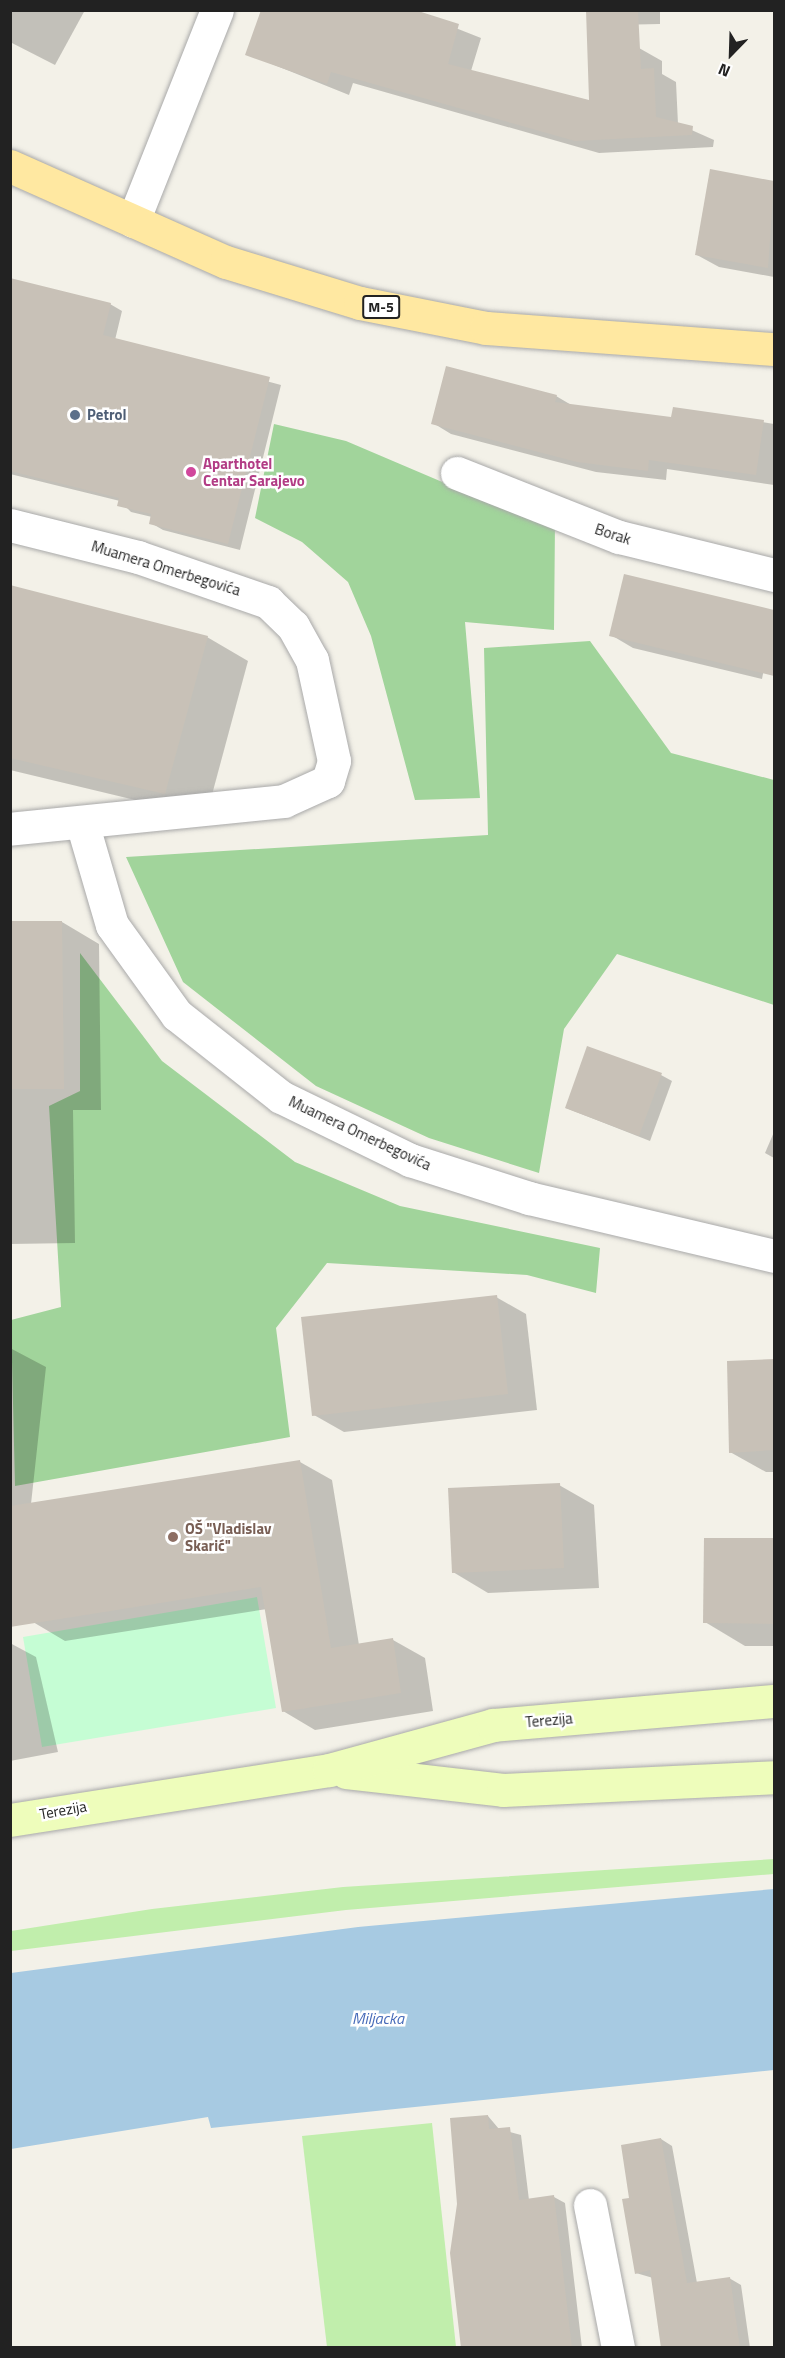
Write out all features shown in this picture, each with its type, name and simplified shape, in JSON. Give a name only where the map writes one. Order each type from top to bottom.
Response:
[{"type":"main road","name":"M-5","points":[[10,166],[237,266],[360,303],[486,328],[774,349]]},
{"type":"main road","name":"Terezija","points":[[10,1820],[329,1770],[493,1725],[774,1701]]},
{"type":"main road","name":"Terezija","points":[[329,1770],[503,1790],[774,1777]]},
{"type":"street","points":[[134,221],[217,10]]},
{"type":"street","name":"Borak","points":[[457,473],[517,501],[619,537],[774,575]]},
{"type":"street","name":"Muamera Omerbegovića","points":[[10,525],[138,557],[268,602],[293,626],[312,660],[334,761],[328,781],[316,790],[284,801],[82,826],[10,830]]},
{"type":"street","name":"Muamera Omerbegovića","points":[[82,826],[112,925],[177,1015],[281,1097],[410,1160],[528,1198],[774,1256]]},
{"type":"street","points":[[590,2205],[618,2348]]},
{"type":"green space","points":[[274,424],[346,441],[508,510],[555,523],[554,630],[465,622],[480,798],[415,800],[371,636],[348,582],[302,542],[255,518]]},
{"type":"green space","points":[[590,641],[671,753],[774,780],[774,1005],[617,954],[564,1029],[539,1173],[429,1138],[316,1086],[183,982],[126,857],[488,835],[484,648]]},
{"type":"green space","points":[[80,953],[162,1061],[295,1162],[400,1206],[600,1248],[596,1293],[527,1275],[327,1263],[276,1328],[290,1437],[15,1486],[11,1320],[61,1307],[49,1106],[80,1091]]},
{"type":"green space","points":[[257,1597],[276,1708],[42,1747],[23,1637]]},
{"type":"green space","points":[[774,1859],[774,1874],[346,1910],[11,1951],[11,1931],[152,1909],[343,1887]]},
{"type":"green space","points":[[432,2123],[456,2347],[327,2347],[302,2136]]},
{"type":"water","name":"Miljacka","points":[[774,1889],[774,2070],[211,2128],[208,2117],[11,2149],[11,1973],[358,1927]]},
{"type":"building","points":[[261,10],[415,10],[459,24],[448,64],[589,100],[586,10],[638,10],[641,69],[654,68],[656,117],[693,126],[692,135],[575,141],[331,72],[327,84],[245,55]]},
{"type":"building","points":[[710,169],[774,181],[768,268],[695,255]]},
{"type":"building","points":[[10,278],[111,303],[103,335],[270,377],[228,544],[149,524],[151,514],[117,506],[119,498],[10,471]]},
{"type":"building","points":[[446,366],[557,395],[555,402],[671,417],[673,407],[764,420],[756,475],[649,460],[648,471],[577,462],[431,424]]},
{"type":"building","points":[[624,574],[774,610],[774,676],[609,636]]},
{"type":"building","points":[[10,585],[208,636],[165,794],[10,758]]},
{"type":"building","points":[[10,921],[62,921],[64,1089],[10,1089]]},
{"type":"building","points":[[587,1046],[662,1073],[639,1136],[565,1108]]},
{"type":"building","points":[[497,1295],[508,1394],[312,1416],[301,1317]]},
{"type":"building","points":[[774,1359],[774,1450],[729,1453],[727,1361]]},
{"type":"building","points":[[300,1460],[331,1648],[393,1638],[401,1693],[282,1712],[261,1587],[10,1627],[10,1506]]},
{"type":"building","points":[[560,1483],[564,1568],[452,1573],[448,1488]]},
{"type":"building","points":[[704,1538],[774,1538],[774,1624],[703,1623]]},
{"type":"building","points":[[488,2115],[489,2129],[510,2127],[519,2200],[554,2195],[572,2348],[461,2348],[450,2253],[457,2204],[450,2118]]},
{"type":"building","points":[[661,2138],[687,2283],[730,2277],[740,2348],[661,2348],[650,2270],[635,2274],[622,2199],[629,2198],[621,2145]]},
{"type":"place","name":"Petrol","points":[[75,415]]},
{"type":"place","name":"Aparthotel Centar Sarajevo","points":[[191,472]]},
{"type":"place","name":"OŠ \"Vladislav Skarić\"","points":[[173,1537]]}]
